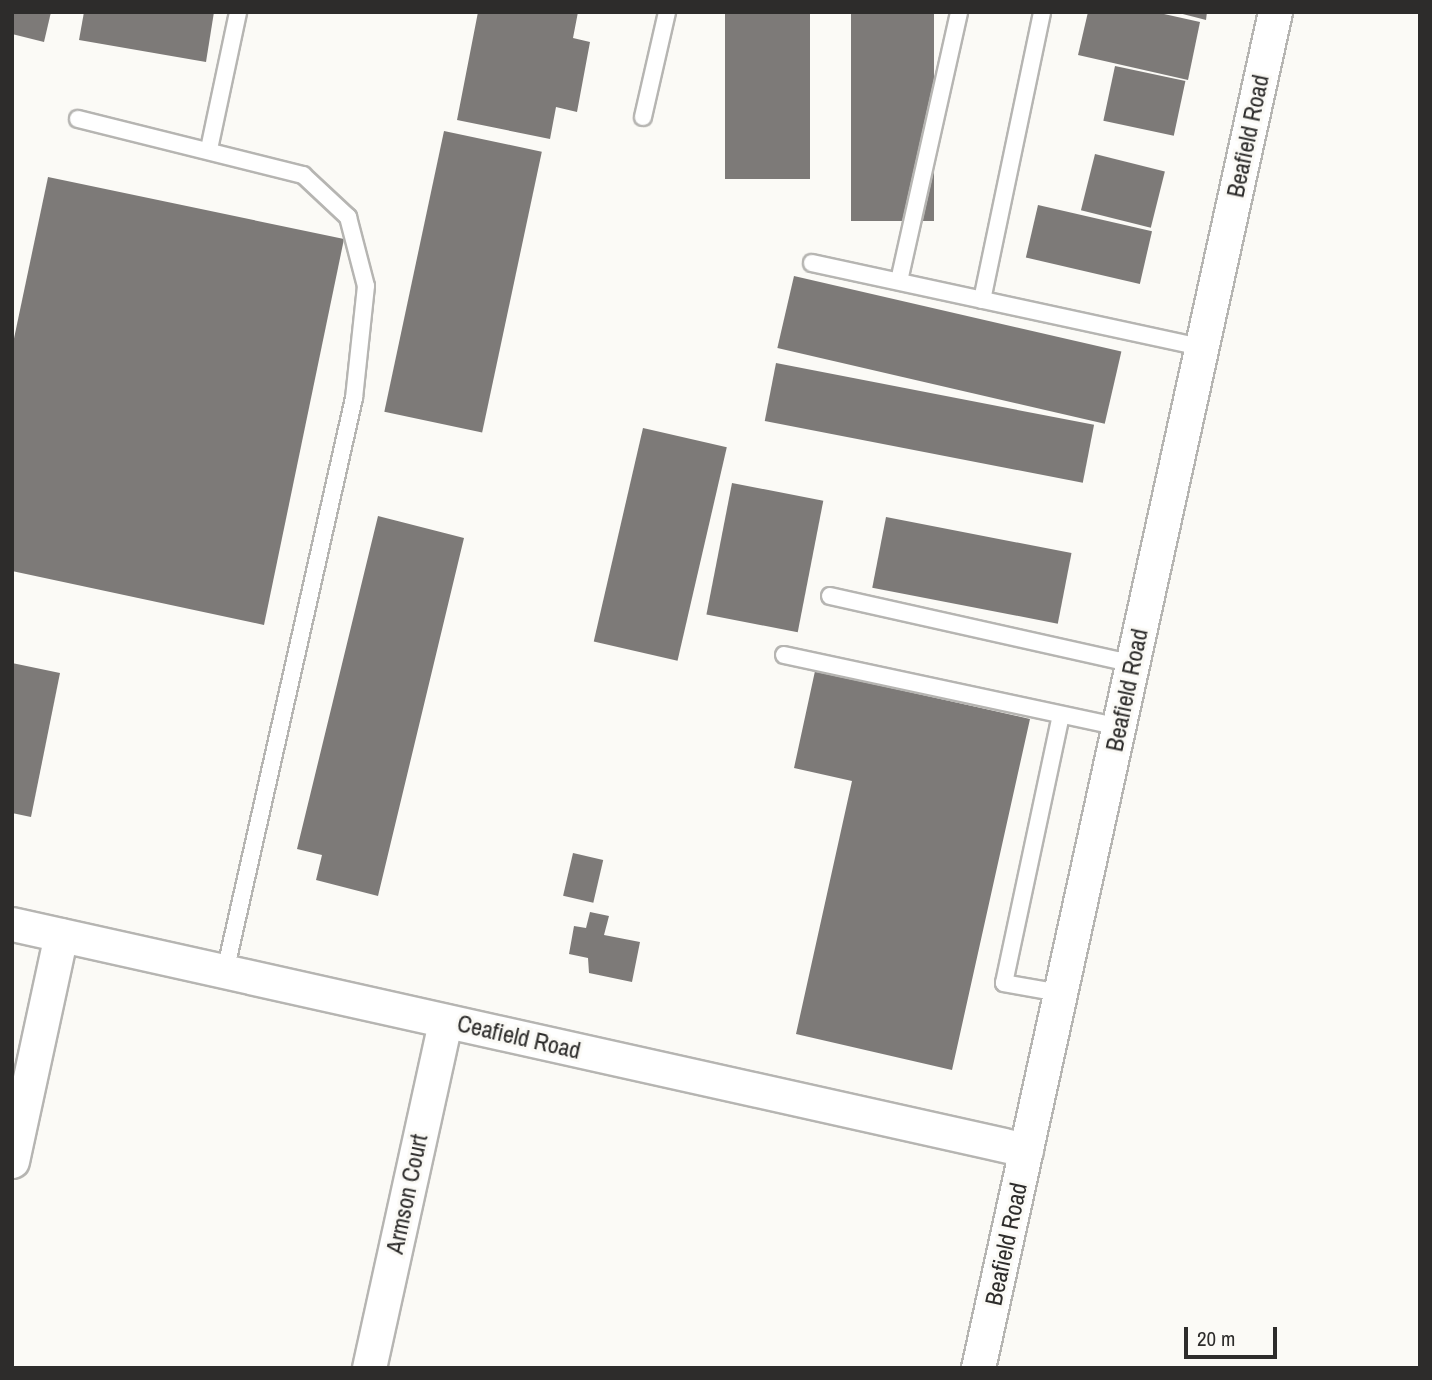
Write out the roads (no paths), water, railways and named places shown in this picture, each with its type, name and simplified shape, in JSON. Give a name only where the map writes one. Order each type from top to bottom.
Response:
[{"type":"street","name":"Beafield Road","points":[[978,1368],[1275,12]]},
{"type":"street","name":"Ceafield Road","points":[[12,924],[1026,1150]]},
{"type":"street","points":[[12,1161],[61,935]]},
{"type":"street","name":"Armson Court","points":[[369,1368],[445,1021]]},
{"type":"lane","points":[[209,149],[238,12]]},
{"type":"lane","points":[[643,117],[667,12]]},
{"type":"lane","points":[[898,281],[959,12]]},
{"type":"lane","points":[[982,300],[1042,12]]},
{"type":"lane","points":[[78,119],[209,149],[303,175],[348,217],[366,286],[354,398],[225,972]]},
{"type":"lane","points":[[812,263],[1202,347]]},
{"type":"lane","points":[[830,596],[1133,664]]},
{"type":"lane","points":[[784,655],[1119,727]]},
{"type":"lane","points":[[1060,993],[1004,984],[1061,715]]}]
